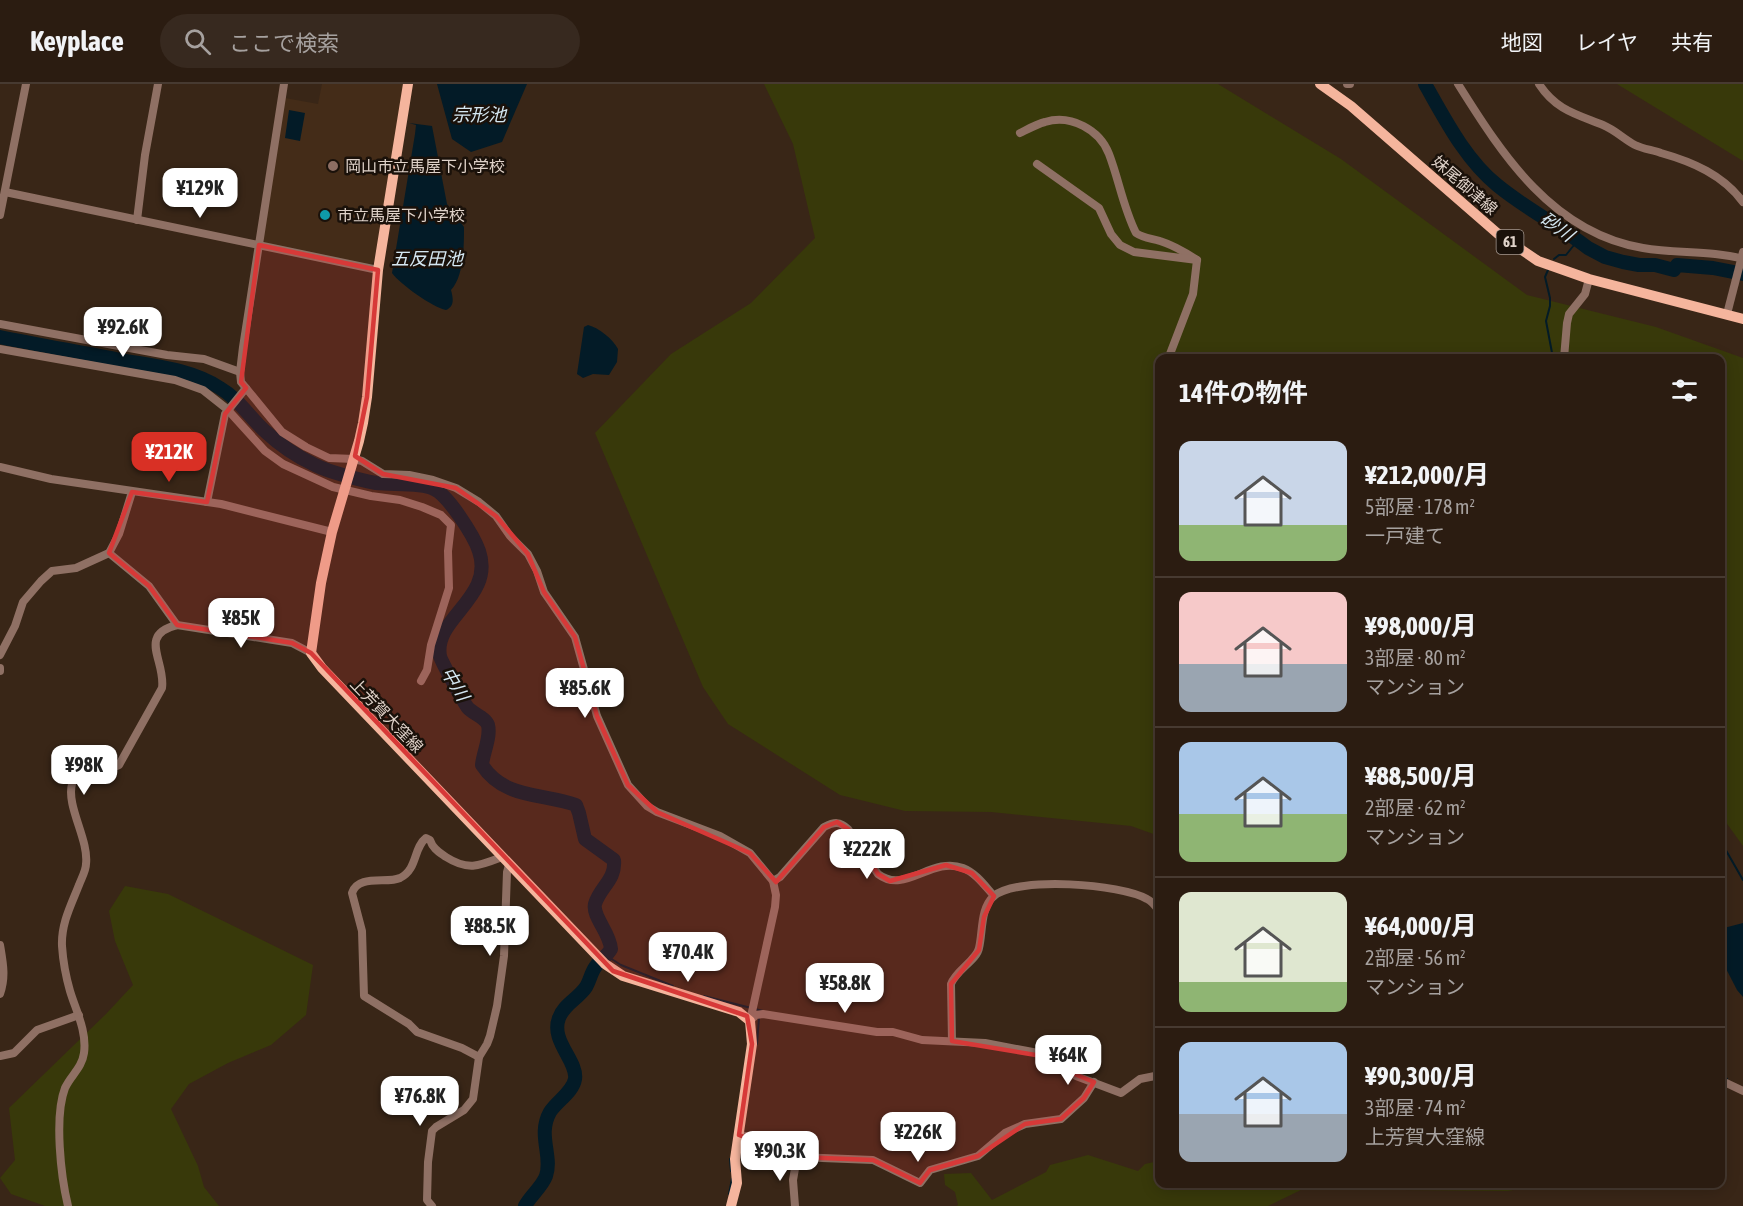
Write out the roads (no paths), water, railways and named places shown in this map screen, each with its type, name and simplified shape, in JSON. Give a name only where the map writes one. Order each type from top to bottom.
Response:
[{"type":"main road","points":[[311,653],[321,583],[332,532],[353,463],[367,397],[378,270],[408,84]]},
{"type":"main road","name":"妹尾御津線","points":[[1320,84],[1351,106],[1503,237],[1538,261],[1589,279],[1743,319]]},
{"type":"main road","name":"上芳賀大窪線","points":[[311,653],[321,668],[601,961],[623,976],[739,1012],[753,1013]]},
{"type":"main road","points":[[731,1206],[736,1183],[735,1159],[752,1044],[753,1013]]},
{"type":"street","points":[[0,215],[26,84]]},
{"type":"street","points":[[137,220],[145,155],[158,84]]},
{"type":"street","points":[[284,84],[240,372],[244,391],[282,432],[318,454],[353,463],[362,461],[383,474],[409,475],[434,480],[456,488],[496,516],[510,536],[528,554],[544,592],[575,637],[597,716],[628,785],[647,806],[657,812],[720,836],[750,853],[773,881],[776,895],[775,908],[753,1013],[877,1032],[893,1032],[922,1040],[952,1039],[985,1043],[1059,1059],[1072,1073],[1093,1084],[1121,1093],[1140,1079],[1155,1076]]},
{"type":"street","points":[[1458,84],[1506,156],[1545,201],[1564,216],[1621,243],[1645,248],[1742,258],[1727,314]]},
{"type":"street","points":[[1539,84],[1546,96],[1567,112],[1606,127],[1636,146],[1685,160],[1711,173],[1725,181],[1743,202]]},
{"type":"street","points":[[1020,133],[1047,121],[1064,120],[1086,126],[1097,135],[1109,153],[1114,175],[1136,233],[1144,238],[1159,240],[1176,247],[1197,260]]},
{"type":"street","points":[[1037,164],[1099,208],[1111,234],[1120,245],[1134,252],[1197,260]]},
{"type":"street","points":[[3,196],[137,220],[378,270]]},
{"type":"street","points":[[1170,354],[1193,294],[1197,260]]},
{"type":"street","points":[[1564,354],[1569,314],[1585,294],[1589,279]]},
{"type":"street","points":[[0,324],[167,355],[204,359],[240,372]]},
{"type":"street","points":[[0,349],[175,380],[203,390],[229,407],[266,451],[283,464],[333,487],[400,500],[441,515],[451,525],[448,551],[449,588],[431,645],[427,670],[421,681]]},
{"type":"street","points":[[207,502],[229,407],[244,391]]},
{"type":"street","points":[[0,467],[51,479],[207,502],[332,532]]},
{"type":"street","points":[[0,655],[15,626],[23,602],[41,581],[52,571],[76,568],[109,553],[119,534],[132,492]]},
{"type":"street","points":[[109,553],[149,586],[177,625]]},
{"type":"street","points":[[68,1206],[59,1134],[62,1102],[66,1087],[80,1067],[84,1052],[84,1036],[65,975],[62,944],[66,915],[87,862],[70,798],[71,785],[86,755],[112,768],[118,765],[162,688],[162,676],[154,646],[160,632],[165,628],[177,625],[292,643],[311,653]]},
{"type":"street","points":[[773,881],[780,877],[824,827],[837,822],[848,829],[878,874],[884,878],[897,881],[933,867],[956,866],[972,873],[994,896]]},
{"type":"street","points":[[432,1206],[427,1200],[431,1137],[436,1127],[470,1105],[476,1090],[479,1057],[488,1044],[497,1006],[504,956],[507,872],[506,861],[464,866],[438,851],[426,838],[421,842],[414,865],[404,876],[356,886],[352,893],[362,931],[364,996],[409,1024],[417,1032],[462,1048],[479,1057]]},
{"type":"street","points":[[952,1039],[951,984],[958,972],[979,950],[984,917],[994,896],[1002,891],[1037,884],[1095,886],[1118,889],[1147,898],[1155,907]]},
{"type":"street","points":[[0,945],[5,982],[0,994]]},
{"type":"street","points":[[0,1056],[14,1053],[37,1030],[79,1015]]},
{"type":"street","points":[[1725,1082],[1743,1091]]},
{"type":"street","points":[[739,1135],[757,1138],[766,1147],[797,1157],[873,1160],[920,1183],[930,1170],[978,1156],[1005,1133],[1025,1124],[1061,1119],[1084,1098],[1093,1084]]},
{"type":"street","points":[[795,1206],[793,1180],[797,1157]]},
{"type":"water","name":"宗形池","points":[[437,84],[527,84],[502,142],[471,152],[452,139]]},
{"type":"water","points":[[289,110],[305,113],[300,141],[285,138]]},
{"type":"water","name":"五反田池","points":[[409,123],[432,126],[447,204],[464,227],[461,269],[451,290],[452,304],[446,310],[417,294],[392,273],[415,134],[416,125]]},
{"type":"water","points":[[588,325],[605,334],[618,349],[617,362],[609,375],[593,374],[583,378],[577,374],[584,327]]},
{"type":"water","points":[[1743,923],[1743,997],[1725,967],[1725,928]]},
{"type":"waterway","name":"砂川","points":[[1425,84],[1456,138],[1486,175],[1508,194],[1588,248],[1605,257],[1639,265],[1655,265],[1674,270],[1677,265],[1713,268],[1743,274]]},
{"type":"waterway","points":[[1554,259],[1559,255],[1566,255],[1578,240]]},
{"type":"waterway","points":[[1548,270],[1545,277],[1550,306],[1546,321],[1552,354]]},
{"type":"waterway","name":"中川","points":[[0,337],[159,366],[197,376],[227,392],[271,437],[302,458],[328,470],[362,480],[376,483],[422,485],[434,489],[453,507],[466,526],[479,551],[482,567],[479,582],[472,595],[445,630],[440,643],[440,656],[468,708],[485,720],[488,725],[482,765],[491,776],[512,789],[576,805],[585,839],[614,860],[613,873],[595,904],[596,914],[608,937],[611,949],[594,968],[586,987],[564,1009],[559,1018],[558,1035],[575,1072],[575,1079],[574,1084],[553,1108],[546,1121],[548,1168],[542,1184],[525,1206]]},
{"type":"waterway","points":[[1725,849],[1743,880]]},
{"type":"waterway","points":[[607,956],[621,965],[673,986]]},
{"type":"waterway","points":[[704,996],[763,1011]]},
{"type":"waterway","points":[[757,1044],[759,1018]]},
{"type":"waterway","points":[[730,1159],[731,1171]]},
{"type":"waterway","points":[[729,1194],[732,1179]]},
{"type":"place","name":"岡山市立馬屋下小学校","points":[[333,166]]},
{"type":"place","name":"市立馬屋下小学校","points":[[325,215]]}]
